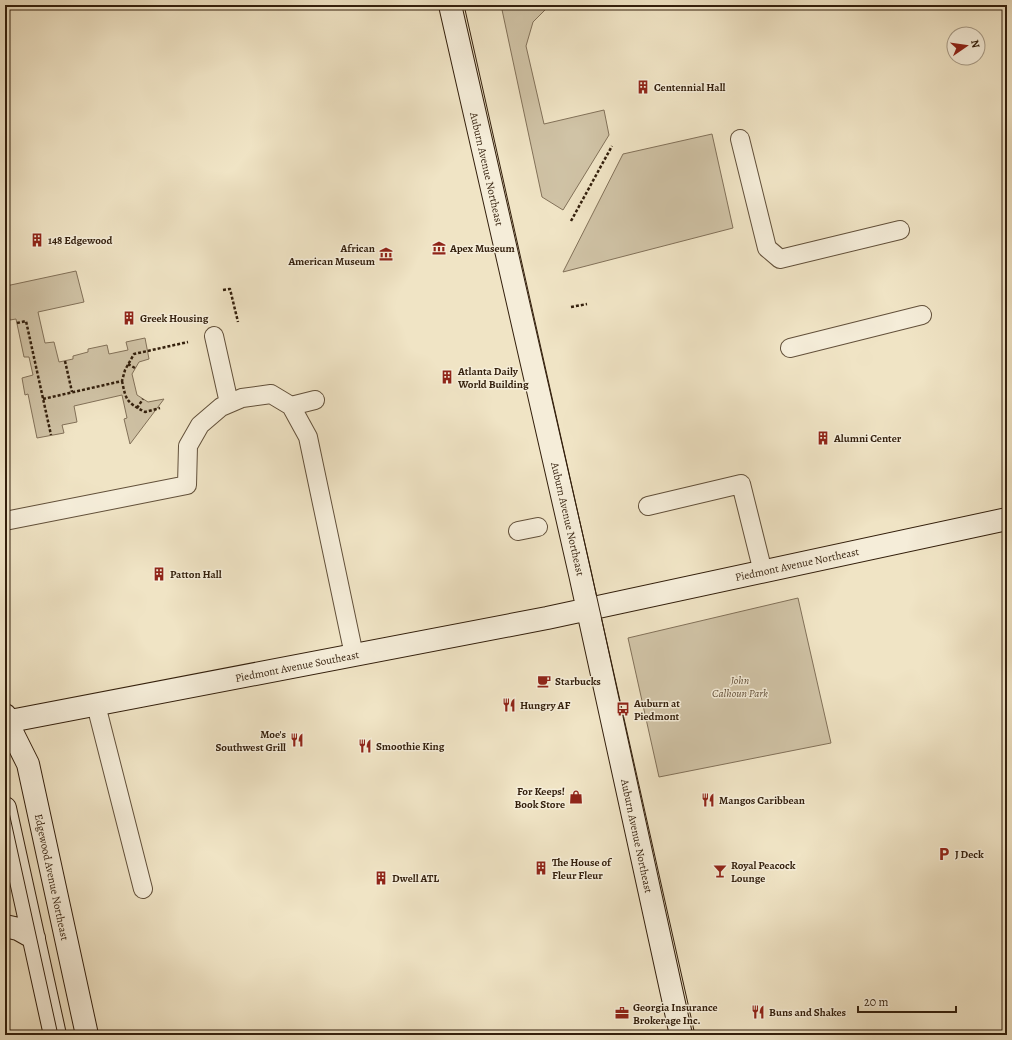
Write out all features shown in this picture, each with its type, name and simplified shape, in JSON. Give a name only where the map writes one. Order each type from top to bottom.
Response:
[{"type":"main road","name":"Auburn Avenue Northeast","points":[[450,5],[588,609],[681,1035]]},
{"type":"main road","name":"Piedmont Avenue Northeast","points":[[588,609],[1007,519]]},
{"type":"main road","name":"Piedmont Avenue Southeast","points":[[5,723],[588,609]]},
{"type":"main road","name":"Edgewood Avenue Northeast","points":[[5,723],[28,764],[86,1035]]},
{"type":"main road","points":[[5,808],[9,849],[34,938],[55,1035]]},
{"type":"main road","points":[[5,926],[18,929],[34,938]]},
{"type":"lane","points":[[740,139],[767,248],[780,259],[900,230]]},
{"type":"lane","points":[[790,348],[922,315]]},
{"type":"lane","points":[[214,336],[229,403]]},
{"type":"lane","points":[[5,521],[188,485],[188,446],[200,425],[221,407],[229,403],[242,398],[271,394],[291,406],[308,437],[354,655]]},
{"type":"lane","points":[[291,406],[315,400]]},
{"type":"lane","points":[[648,506],[741,484],[763,572]]},
{"type":"lane","points":[[518,531],[538,527]]},
{"type":"lane","points":[[96,705],[143,889]]},
{"type":"path","points":[[571,222],[612,146]]},
{"type":"path","points":[[571,307],[586,304]]},
{"type":"path","points":[[17,323],[26,321],[51,435]]},
{"type":"path","points":[[148,351],[134,354],[128,364],[122,381],[126,399],[137,408],[144,412],[160,408]]},
{"type":"path","points":[[65,361],[72,392]]},
{"type":"path","points":[[128,364],[135,368]]},
{"type":"path","points":[[43,399],[122,381]]},
{"type":"path","points":[[137,408],[142,399]]},
{"type":"green space","points":[[501,5],[556,5],[549,6],[533,22],[526,46],[544,124],[604,110],[609,135],[563,210],[542,197]]},
{"type":"green space","points":[[712,134],[733,228],[563,272],[623,154]]},
{"type":"green space","points":[[76,271],[84,302],[38,312],[45,343],[54,342],[59,362],[73,359],[73,356],[88,352],[88,349],[107,345],[109,354],[128,350],[126,342],[145,338],[149,359],[139,362],[132,374],[137,395],[148,402],[164,399],[130,444],[124,419],[127,418],[122,395],[74,406],[77,422],[62,425],[64,433],[37,438],[28,394],[25,395],[22,378],[33,375],[29,357],[24,357],[16,319],[10,320],[6,303],[9,302],[6,286]]},
{"type":"green space","name":"John Calhoun Park","points":[[798,598],[831,743],[659,777],[628,638]]},
{"type":"tram line","points":[[464,5],[695,1035]]},
{"type":"tram line","points":[[5,794],[58,1035]]},
{"type":"place","name":"Centennial Hall","points":[[643,87]]},
{"type":"place","name":"148 Edgewood","points":[[37,240]]},
{"type":"place","name":"Apex Museum","points":[[439,248]]},
{"type":"place","name":"African American Museum","points":[[386,254]]},
{"type":"place","name":"Greek Housing","points":[[129,318]]},
{"type":"place","name":"Atlanta Daily World Building","points":[[447,377]]},
{"type":"place","name":"Alumni Center","points":[[823,438]]},
{"type":"place","name":"Patton Hall","points":[[159,574]]},
{"type":"place","name":"Starbucks","points":[[544,681]]},
{"type":"place","name":"Hungry AF","points":[[509,705]]},
{"type":"place","name":"Auburn at Piedmont","points":[[623,709]]},
{"type":"place","name":"Moe's Southwest Grill","points":[[297,740]]},
{"type":"place","name":"Smoothie King","points":[[365,746]]},
{"type":"place","name":"For Keeps! Book Store","points":[[576,797]]},
{"type":"place","name":"Mangos Caribbean","points":[[708,800]]},
{"type":"place","name":"J Deck","points":[[944,854]]},
{"type":"place","name":"The House of Fleur Fleur","points":[[541,868]]},
{"type":"place","name":"Royal Peacock Lounge","points":[[720,871]]},
{"type":"place","name":"Dwell ATL","points":[[381,878]]},
{"type":"place","name":"Buns and Shakes","points":[[758,1012]]},
{"type":"place","name":"Georgia Insurance Brokerage Inc.","points":[[622,1013]]}]
